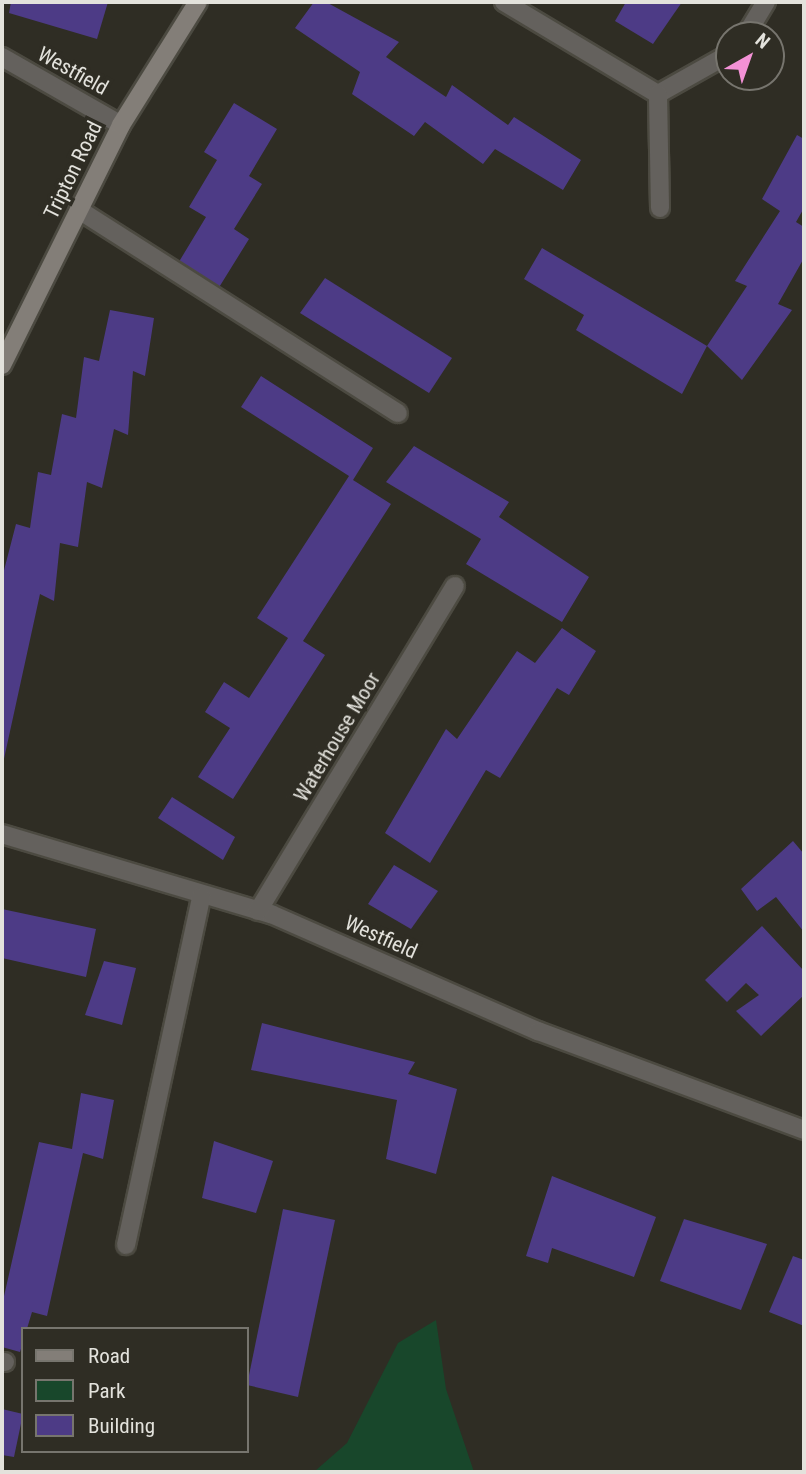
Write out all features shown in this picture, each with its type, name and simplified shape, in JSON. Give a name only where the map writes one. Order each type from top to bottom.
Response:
[{"type":"street","name":"Tripton Road","points":[[2,365],[121,125],[198,2]]},
{"type":"street","points":[[504,2],[658,94]]},
{"type":"street","points":[[754,21],[766,2]]},
{"type":"street","name":"Westfield","points":[[2,57],[121,125]]},
{"type":"street","points":[[658,94],[715,62]]},
{"type":"street","points":[[658,94],[660,208]]},
{"type":"street","points":[[79,210],[398,413]]},
{"type":"street","name":"Waterhouse Moor","points":[[258,911],[455,586]]},
{"type":"street","name":"Westfield","points":[[2,834],[201,897],[258,911],[538,1031],[804,1130]]},
{"type":"street","points":[[126,1245],[201,897]]},
{"type":"green space","points":[[436,1320],[446,1389],[474,1472],[210,1472],[315,1471],[347,1443],[398,1343]]},
{"type":"building","points":[[11,2],[108,2],[97,39],[9,13]]},
{"type":"building","points":[[314,2],[326,2],[399,42],[386,57],[446,97],[452,85],[508,125],[514,117],[581,160],[563,190],[495,149],[483,164],[425,122],[414,136],[352,94],[360,72],[295,28]]},
{"type":"building","points":[[626,2],[682,2],[653,44],[615,21]]},
{"type":"building","points":[[234,103],[277,129],[249,176],[262,184],[234,229],[249,239],[218,289],[177,265],[206,217],[189,207],[217,160],[204,152]]},
{"type":"building","points":[[797,135],[804,139],[804,208],[796,222],[804,227],[804,258],[778,304],[792,310],[742,380],[707,346],[747,286],[735,281],[780,211],[762,199]]},
{"type":"building","points":[[542,248],[707,346],[682,394],[576,330],[584,315],[524,279]]},
{"type":"building","points":[[325,278],[452,358],[429,393],[300,313]]},
{"type":"building","points":[[110,310],[154,318],[145,376],[133,371],[128,435],[114,429],[102,488],[87,482],[78,547],[60,543],[54,601],[40,594],[2,768],[2,578],[16,524],[30,528],[38,472],[51,475],[62,414],[76,418],[84,357],[99,361]]},
{"type":"building","points":[[261,376],[373,448],[353,480],[391,504],[303,641],[325,655],[233,799],[198,777],[230,728],[205,712],[224,682],[249,698],[288,638],[257,618],[349,476],[241,407]]},
{"type":"building","points":[[414,446],[509,502],[499,517],[589,577],[562,622],[466,564],[481,539],[386,482]]},
{"type":"building","points":[[562,628],[596,651],[569,695],[557,688],[500,778],[486,770],[430,863],[385,833],[446,729],[457,739],[517,651],[535,663]]},
{"type":"building","points":[[172,797],[235,837],[223,860],[158,818]]},
{"type":"building","points":[[793,841],[804,854],[804,932],[776,897],[757,911],[741,889]]},
{"type":"building","points":[[394,865],[438,891],[411,929],[368,904]]},
{"type":"building","points":[[2,909],[96,929],[86,977],[2,958]]},
{"type":"building","points":[[762,926],[804,971],[804,995],[761,1036],[736,1011],[759,995],[746,983],[727,1002],[705,980]]},
{"type":"building","points":[[104,961],[136,968],[122,1025],[85,1015]]},
{"type":"building","points":[[262,1023],[415,1062],[408,1074],[457,1089],[436,1174],[386,1159],[397,1100],[251,1070]]},
{"type":"building","points":[[81,1093],[114,1100],[103,1159],[83,1153],[47,1316],[32,1312],[28,1327],[21,1327],[20,1352],[2,1347],[2,1305],[39,1142],[72,1149]]},
{"type":"building","points":[[214,1141],[273,1161],[256,1213],[202,1198]]},
{"type":"building","points":[[552,1176],[656,1217],[634,1277],[552,1248],[548,1263],[526,1256]]},
{"type":"building","points":[[283,1209],[335,1220],[298,1397],[248,1385]]},
{"type":"building","points":[[684,1219],[767,1244],[741,1310],[660,1281]]},
{"type":"building","points":[[793,1256],[804,1260],[804,1326],[769,1312]]},
{"type":"building","points":[[2,1409],[21,1414],[21,1424],[14,1457],[2,1455]]}]
